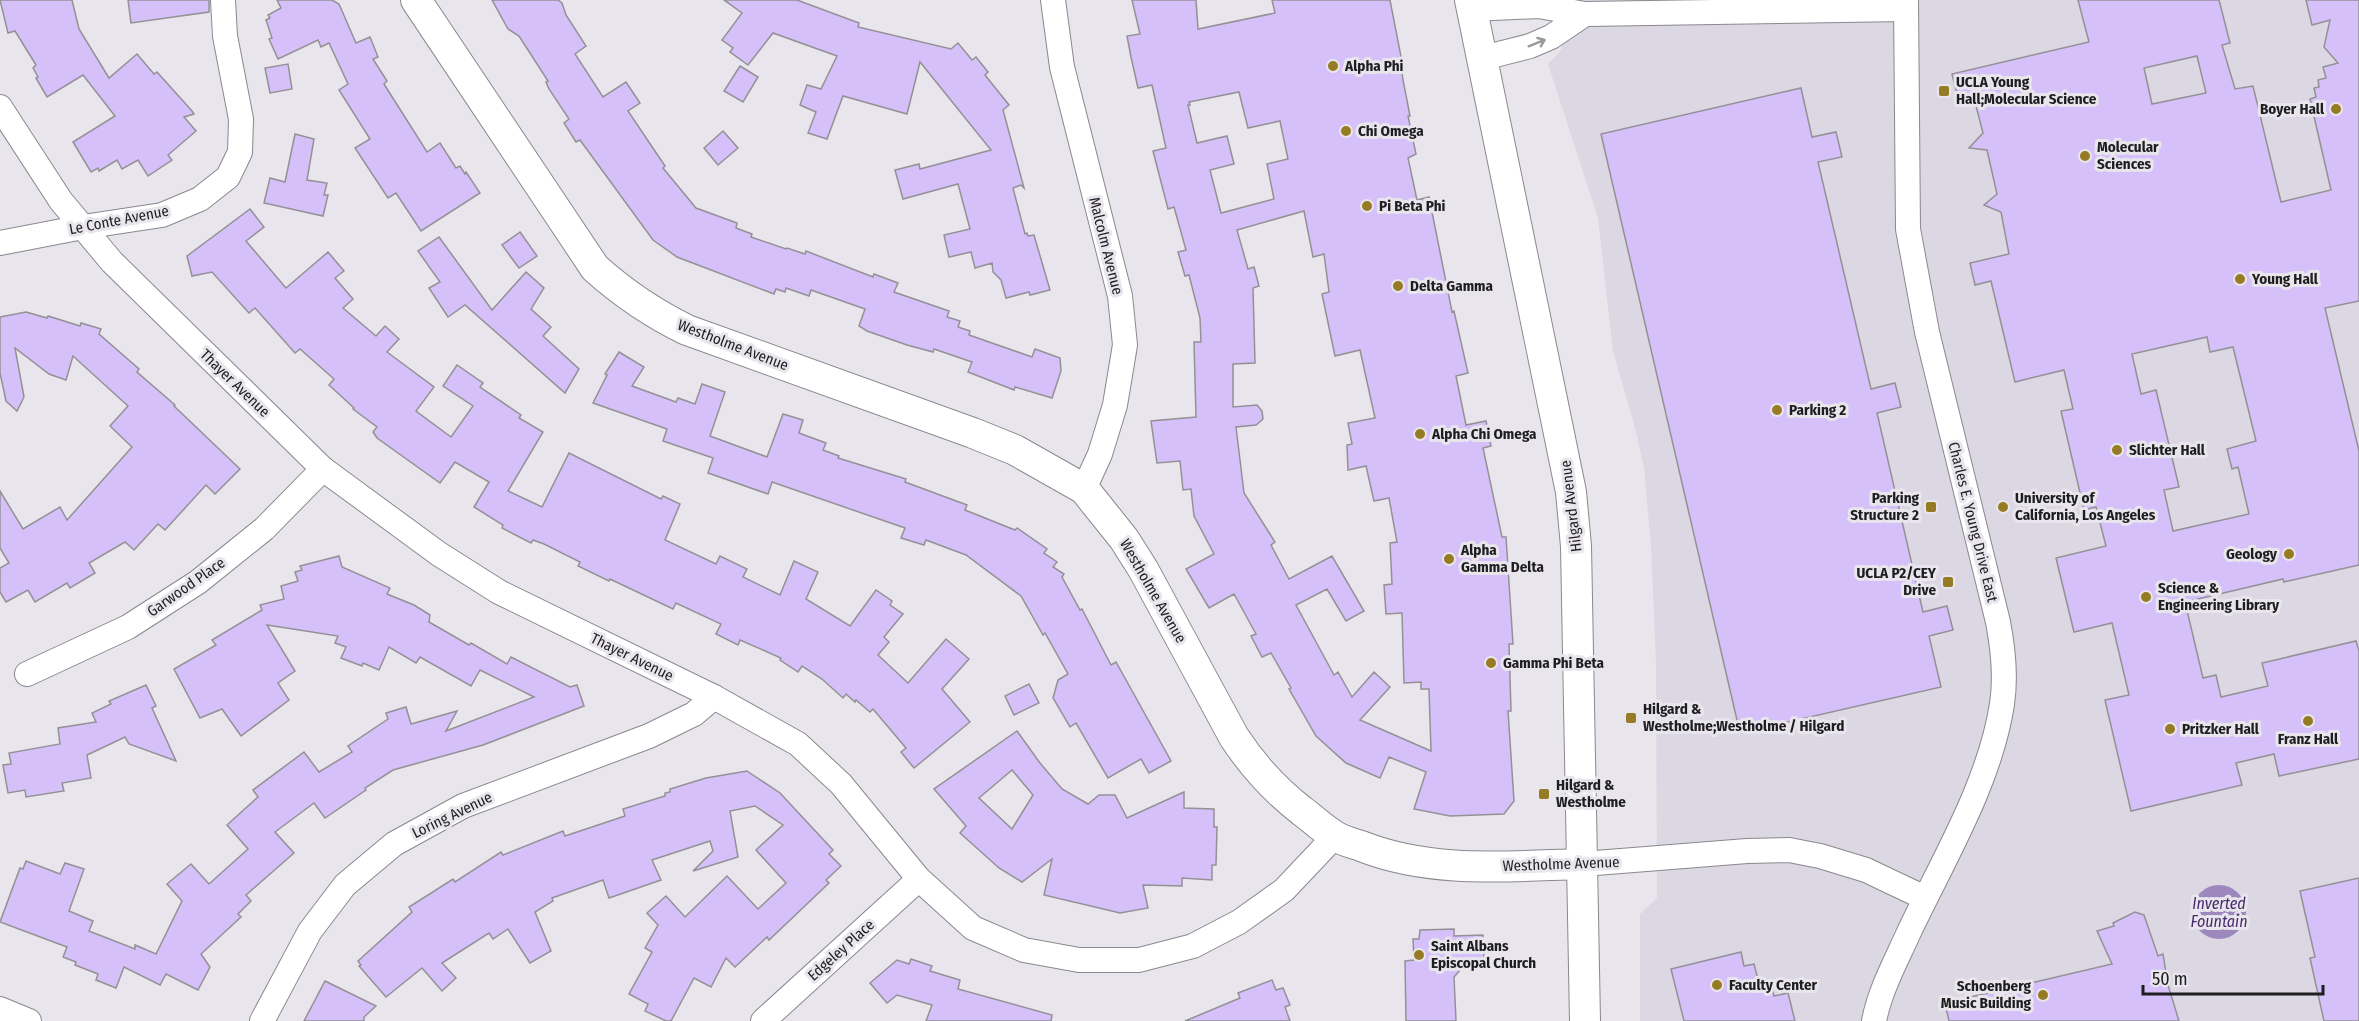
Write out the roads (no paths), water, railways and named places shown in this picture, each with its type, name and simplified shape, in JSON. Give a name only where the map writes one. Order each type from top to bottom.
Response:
[{"type":"street","name":"Le Conte Avenue","points":[[0,243],[162,215],[200,199],[228,177],[240,152],[241,119],[225,36],[223,0]]},
{"type":"street","name":"Westholme Avenue","points":[[416,0],[595,268],[622,292],[655,315],[687,330],[973,432],[1015,450],[1084,489],[1118,531],[1143,569],[1248,759],[1286,798],[1335,836],[1394,857],[1430,864],[1458,866],[1633,862],[1747,851],[1789,850],[1820,856],[1866,870],[1925,898]]},
{"type":"street","name":"Malcolm Avenue","points":[[1053,0],[1062,67],[1120,296],[1125,345],[1115,405],[1100,454],[1084,489]]},
{"type":"street","points":[[1471,4],[1538,6],[1585,14],[1906,5]]},
{"type":"street","name":"Hilgard Avenue","points":[[1471,4],[1571,492],[1576,546],[1585,1021]]},
{"type":"street","name":"Charles E. Young Drive East","points":[[1874,1021],[1887,979],[1983,777],[2000,713],[2003,674],[1998,622],[1927,332],[1910,245],[1906,5]]},
{"type":"street","points":[[1483,58],[1530,46],[1551,37],[1585,14]]},
{"type":"street","name":"Thayer Avenue","points":[[0,107],[61,201],[112,262],[323,469],[439,554],[499,592],[714,697],[798,744],[841,784],[920,879],[973,928],[1023,950],[1079,960],[1139,960],[1193,946],[1239,922],[1284,890],[1335,836]]},
{"type":"street","name":"Garwood Place","points":[[27,674],[128,627],[198,582],[264,529],[323,469]]},
{"type":"street","name":"Loring Avenue","points":[[262,1021],[310,931],[345,885],[394,844],[463,806],[649,736],[694,714],[714,697]]},
{"type":"street","name":"Edgeley Place","points":[[763,1021],[920,879]]},
{"type":"street","points":[[0,1009],[29,1021]]},
{"type":"water","name":"Inverted Fountain","points":[[2214,885],[2224,885],[2234,889],[2242,897],[2246,912],[2242,927],[2234,935],[2224,939],[2214,939],[2204,935],[2196,927],[2192,917],[2192,907],[2196,897],[2204,889]]},
{"type":"place","name":"Alpha Phi","points":[[1333,66]]},
{"type":"place","name":"UCLA Young Hall;Molecular Science","points":[[1944,91]]},
{"type":"place","name":"Boyer Hall","points":[[2336,109]]},
{"type":"place","name":"Chi Omega","points":[[1346,131]]},
{"type":"place","name":"Molecular Sciences","points":[[2085,156]]},
{"type":"place","name":"Pi Beta Phi","points":[[1367,206]]},
{"type":"place","name":"Young Hall","points":[[2240,279]]},
{"type":"place","name":"Delta Gamma","points":[[1398,286]]},
{"type":"place","name":"Parking 2","points":[[1777,410]]},
{"type":"place","name":"Alpha Chi Omega","points":[[1420,434]]},
{"type":"place","name":"Slichter Hall","points":[[2117,450]]},
{"type":"place","name":"Parking Structure 2","points":[[1931,507]]},
{"type":"place","name":"University of California, Los Angeles","points":[[2003,507]]},
{"type":"place","name":"Geology","points":[[2289,554]]},
{"type":"place","name":"Alpha Gamma Delta","points":[[1449,559]]},
{"type":"place","name":"UCLA P2/CEY Drive","points":[[1948,582]]},
{"type":"place","name":"Science & Engineering Library","points":[[2146,597]]},
{"type":"place","name":"Gamma Phi Beta","points":[[1491,663]]},
{"type":"place","name":"Hilgard & Westholme;Westholme / Hilgard","points":[[1631,718]]},
{"type":"place","name":"Franz Hall","points":[[2308,721]]},
{"type":"place","name":"Pritzker Hall","points":[[2170,729]]},
{"type":"place","name":"Hilgard & Westholme","points":[[1544,794]]},
{"type":"place","name":"Saint Albans Episcopal Church","points":[[1419,955]]},
{"type":"place","name":"Faculty Center","points":[[1717,985]]},
{"type":"place","name":"Schoenberg Music Building","points":[[2043,995]]}]
